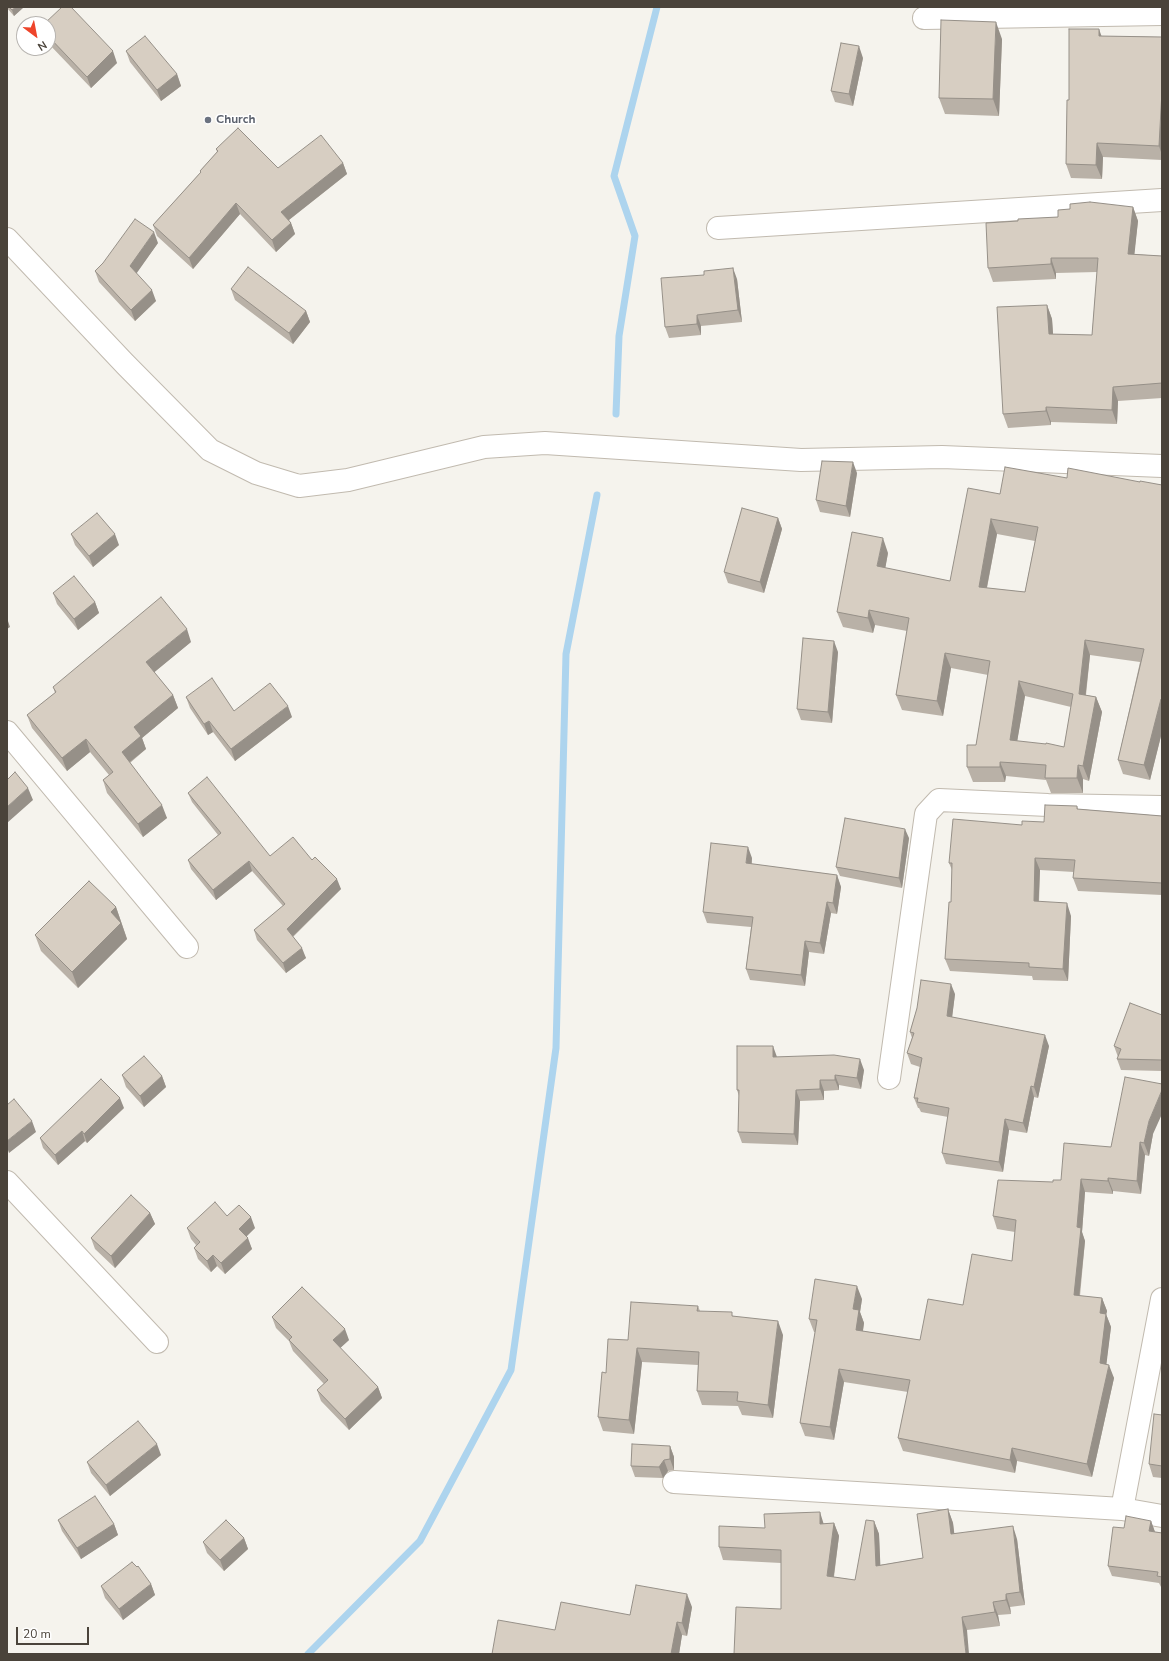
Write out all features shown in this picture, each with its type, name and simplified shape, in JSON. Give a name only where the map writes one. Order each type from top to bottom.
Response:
[{"type":"street","points":[[924,18],[1162,14]]},
{"type":"street","points":[[718,228],[1162,200]]},
{"type":"street","points":[[7,239],[125,364],[210,450],[256,473],[299,486],[348,480],[484,447],[546,443],[801,460],[942,457],[1162,466]]},
{"type":"street","points":[[7,732],[187,947]]},
{"type":"street","points":[[889,1078],[926,814],[939,800],[1048,805],[1162,807]]},
{"type":"street","points":[[7,1182],[157,1342]]},
{"type":"street","points":[[1122,1509],[1162,1299]]},
{"type":"street","points":[[674,1482],[1122,1509],[1162,1516]]},
{"type":"building","points":[[9,7],[16,7],[12,10]]},
{"type":"building","points":[[62,7],[71,7],[113,51],[87,77],[56,44],[56,16],[52,16]]},
{"type":"building","points":[[941,20],[996,22],[993,99],[939,98]]},
{"type":"building","points":[[1069,29],[1099,29],[1099,36],[1162,37],[1162,91],[1159,146],[1097,143],[1096,165],[1066,164],[1067,100],[1069,100]]},
{"type":"building","points":[[145,36],[177,74],[157,90],[126,51]]},
{"type":"building","points":[[841,43],[859,46],[849,94],[831,91]]},
{"type":"building","points":[[238,128],[278,168],[321,135],[343,163],[281,212],[291,223],[272,240],[236,203],[189,258],[153,225],[201,172],[200,171],[218,151],[216,149]]},
{"type":"building","points":[[1090,202],[1133,207],[1128,254],[1162,256],[1162,383],[1113,387],[1112,410],[1046,407],[1046,411],[1003,414],[997,307],[1047,305],[1049,334],[1092,335],[1098,258],[1051,258],[1051,264],[988,268],[986,223],[1018,221],[1018,219],[1058,217],[1058,210],[1070,209],[1070,204]]},
{"type":"building","points":[[135,219],[154,232],[130,266],[152,290],[131,310],[95,271],[103,263]]},
{"type":"building","points":[[248,267],[306,311],[289,333],[231,289]]},
{"type":"building","points":[[733,268],[738,310],[697,315],[697,324],[665,327],[661,278],[704,275],[704,271]]},
{"type":"building","points":[[822,461],[853,462],[846,506],[816,500]]},
{"type":"building","points":[[1005,467],[1067,478],[1068,468],[1162,485],[1162,699],[1144,765],[1118,760],[1144,649],[1085,640],[1079,694],[1096,697],[1083,766],[1078,765],[1077,778],[1045,778],[1046,765],[1000,762],[1000,767],[967,767],[967,745],[976,745],[990,661],[945,653],[937,701],[896,695],[909,618],[869,610],[868,618],[837,612],[852,532],[883,538],[877,566],[950,581],[968,488],[1000,494]],"holes":[[[991,519],[1038,527],[1025,592],[979,587]],[[1019,681],[1073,694],[1064,747],[1046,743],[1010,740]]]},
{"type":"building","points":[[742,508],[778,518],[760,582],[724,572]]},
{"type":"building","points":[[97,513],[115,534],[89,556],[71,534]]},
{"type":"building","points":[[74,576],[95,602],[74,619],[53,593]]},
{"type":"building","points":[[161,597],[187,629],[146,662],[173,695],[134,727],[141,736],[122,752],[162,805],[138,824],[103,780],[113,772],[86,739],[62,758],[27,715],[56,692],[53,687]]},
{"type":"building","points":[[803,638],[834,641],[828,712],[797,709]]},
{"type":"building","points":[[212,678],[234,711],[270,683],[288,706],[231,749],[209,721],[204,724],[186,697]]},
{"type":"building","points":[[15,772],[28,788],[7,807],[7,780]]},
{"type":"building","points":[[207,777],[270,856],[293,837],[312,860],[315,857],[337,879],[287,929],[302,948],[283,963],[254,930],[285,904],[249,861],[213,890],[188,860],[221,833],[188,793]]},
{"type":"building","points":[[1045,805],[1077,806],[1077,809],[1162,816],[1162,883],[1073,878],[1075,860],[1035,858],[1034,901],[1067,903],[1063,969],[1029,967],[1029,963],[945,959],[949,902],[951,902],[952,863],[949,863],[953,819],[1022,825],[1022,821],[1044,822]]},
{"type":"building","points":[[845,818],[905,829],[899,878],[836,867]]},
{"type":"building","points":[[711,843],[748,847],[746,863],[837,875],[833,903],[827,902],[820,943],[805,941],[801,975],[746,969],[753,917],[703,912]]},
{"type":"building","points":[[89,881],[116,907],[111,912],[121,923],[72,972],[35,935]]},
{"type":"building","points":[[921,980],[951,984],[947,1016],[1045,1035],[1034,1087],[1031,1086],[1023,1123],[1005,1119],[999,1162],[942,1153],[949,1108],[917,1102],[918,1098],[914,1098],[922,1058],[907,1053],[914,1033],[910,1032],[917,1008]]},
{"type":"building","points":[[1130,1003],[1162,1015],[1162,1060],[1117,1059],[1121,1049],[1114,1046]]},
{"type":"building","points":[[737,1046],[773,1046],[773,1057],[834,1055],[860,1059],[857,1078],[835,1075],[835,1080],[820,1080],[820,1089],[796,1090],[794,1134],[738,1132],[739,1090],[737,1090]]},
{"type":"building","points":[[144,1056],[162,1076],[140,1096],[122,1075]]},
{"type":"building","points":[[1125,1077],[1162,1084],[1162,1090],[1149,1121],[1144,1143],[1140,1142],[1137,1181],[1108,1178],[1108,1181],[1081,1179],[1077,1227],[1081,1228],[1074,1295],[1102,1298],[1100,1313],[1106,1314],[1100,1363],[1109,1365],[1087,1464],[1012,1448],[1010,1460],[898,1438],[910,1380],[839,1369],[830,1427],[800,1423],[817,1320],[809,1319],[815,1279],[857,1286],[853,1309],[859,1310],[856,1330],[920,1340],[928,1299],[963,1305],[972,1254],[1012,1261],[1016,1220],[993,1216],[998,1180],[1053,1182],[1053,1180],[1061,1180],[1064,1143],[1111,1147]]},
{"type":"building","points":[[101,1079],[120,1098],[84,1134],[82,1131],[55,1155],[40,1138]]},
{"type":"building","points":[[14,1099],[32,1121],[7,1141],[7,1105]]},
{"type":"building","points":[[131,1195],[150,1213],[111,1256],[91,1238]]},
{"type":"building","points":[[215,1202],[227,1216],[239,1205],[251,1217],[239,1229],[248,1238],[221,1263],[213,1255],[207,1261],[194,1248],[200,1242],[187,1228]]},
{"type":"building","points":[[302,1287],[345,1329],[333,1340],[378,1387],[345,1419],[317,1390],[328,1380],[289,1340],[292,1337],[272,1317]]},
{"type":"building","points":[[631,1302],[698,1306],[697,1311],[732,1312],[732,1316],[778,1321],[768,1405],[737,1401],[738,1392],[697,1391],[699,1352],[637,1348],[629,1420],[598,1417],[602,1372],[606,1373],[608,1339],[628,1340]]},
{"type":"building","points":[[1154,1414],[1162,1415],[1162,1466],[1149,1464]]},
{"type":"building","points":[[138,1421],[157,1444],[106,1485],[87,1462]]},
{"type":"building","points":[[632,1444],[670,1446],[670,1459],[664,1460],[659,1467],[631,1466]]},
{"type":"building","points":[[95,1496],[114,1524],[77,1548],[58,1520]]},
{"type":"building","points":[[948,1509],[951,1534],[1013,1526],[1020,1592],[1006,1594],[1006,1600],[993,1602],[995,1612],[962,1617],[966,1654],[734,1654],[736,1607],[781,1609],[781,1550],[719,1547],[719,1526],[765,1528],[764,1514],[820,1512],[820,1524],[834,1523],[827,1576],[855,1580],[866,1520],[874,1521],[876,1566],[923,1558],[917,1514]]},
{"type":"building","points":[[1126,1516],[1151,1521],[1149,1531],[1162,1533],[1162,1577],[1157,1576],[1158,1572],[1108,1566],[1113,1527],[1124,1528]]},
{"type":"building","points":[[226,1520],[244,1538],[220,1560],[203,1542]]},
{"type":"building","points":[[132,1562],[137,1567],[138,1566],[151,1584],[119,1609],[101,1586]]},
{"type":"building","points":[[636,1585],[687,1594],[682,1623],[677,1622],[671,1654],[492,1654],[498,1620],[555,1630],[561,1602],[630,1615]]},
{"type":"waterway","points":[[616,414],[619,336],[635,236],[614,176],[657,7]]},
{"type":"waterway","points":[[308,1654],[420,1541],[511,1370],[556,1048],[566,654],[597,495]]},
{"type":"place","name":"Church","points":[[208,120]]}]
